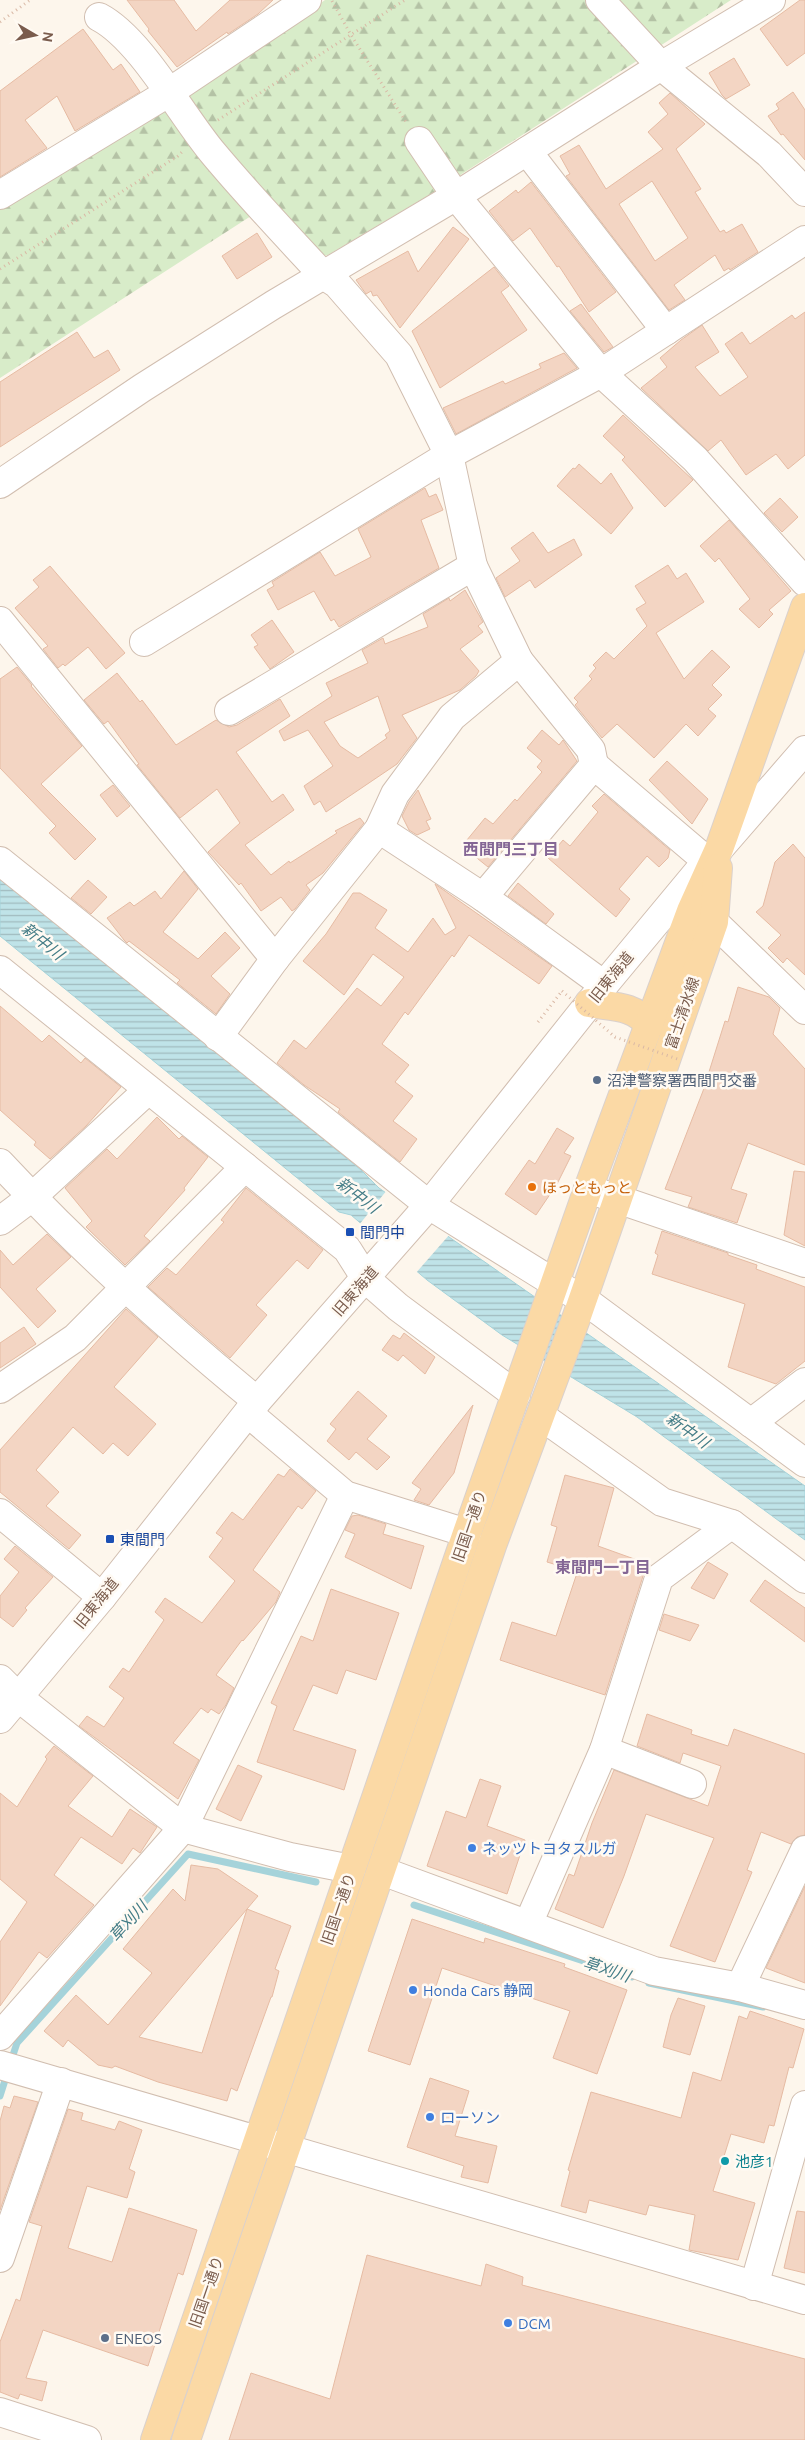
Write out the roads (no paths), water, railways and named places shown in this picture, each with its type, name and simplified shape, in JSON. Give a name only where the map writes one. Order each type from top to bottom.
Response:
[{"type":"main road","name":"富士清水線","points":[[519,1387],[648,1025],[805,607]]},
{"type":"main road","name":"富士清水線","points":[[544,1408],[714,922],[713,855]]},
{"type":"main road","points":[[596,994],[641,1014],[648,1025]]},
{"type":"main road","name":"旧国一通り","points":[[155,2440],[466,1533],[519,1387]]},
{"type":"main road","name":"旧国一通り","points":[[186,2440],[493,1543],[544,1408]]},
{"type":"street","points":[[0,196],[168,93],[307,0]]},
{"type":"street","points":[[600,0],[661,66],[769,154],[805,192]]},
{"type":"street","points":[[0,484],[142,388],[456,196],[661,66],[771,0]]},
{"type":"street","points":[[99,17],[117,28],[128,40],[213,152],[323,276],[337,284],[399,355],[449,455],[473,566],[519,662],[591,750],[594,765],[713,855]]},
{"type":"street","points":[[419,141],[456,196],[601,373],[695,459],[805,582]]},
{"type":"street","points":[[527,151],[666,331]]},
{"type":"street","points":[[144,642],[449,455],[601,373],[805,240]]},
{"type":"street","points":[[229,711],[473,566]]},
{"type":"street","points":[[0,621],[275,959]]},
{"type":"street","points":[[218,1037],[275,959],[379,829],[395,794],[452,717],[519,662]]},
{"type":"street","name":"旧東海道","points":[[0,1720],[9,1688],[102,1597],[252,1407],[384,1258],[596,994],[713,855],[805,750]]},
{"type":"street","points":[[483,897],[594,765]]},
{"type":"street","points":[[379,829],[483,897],[596,994]]},
{"type":"street","points":[[0,861],[429,1204],[556,1284],[580,1307],[805,1462]]},
{"type":"street","points":[[714,922],[805,1010]]},
{"type":"street","points":[[0,970],[347,1249],[366,1279],[398,1307],[519,1387]]},
{"type":"street","points":[[0,1221],[32,1197],[148,1090]]},
{"type":"street","points":[[0,1163],[32,1197],[345,1495],[466,1533]]},
{"type":"street","points":[[0,1389],[75,1338],[245,1167]]},
{"type":"street","points":[[588,1189],[805,1263]]},
{"type":"street","points":[[750,1423],[805,1382]]},
{"type":"street","points":[[544,1408],[662,1502],[732,1524],[805,1579]]},
{"type":"street","points":[[0,2036],[184,1828],[345,1495]]},
{"type":"street","points":[[0,1512],[102,1597]]},
{"type":"street","points":[[528,1924],[604,1750],[659,1578],[732,1524]]},
{"type":"street","points":[[9,1688],[184,1828],[290,1857],[352,1869]]},
{"type":"street","points":[[604,1750],[692,1784]]},
{"type":"street","points":[[740,1987],[805,1850]]},
{"type":"street","points":[[382,1870],[654,1971],[740,1987],[805,2005]]},
{"type":"street","points":[[0,2064],[805,2300]]},
{"type":"street","points":[[0,2258],[61,2082]]},
{"type":"street","points":[[754,2286],[805,2105]]},
{"type":"street","points":[[0,2412],[87,2440]]},
{"type":"water","name":"新中川","points":[[0,876],[361,1170],[379,1188],[805,1486],[805,1540],[637,1417],[502,1335],[427,1280],[351,1215],[339,1212],[0,936]]},
{"type":"waterway","name":"草刈川","points":[[10,2064],[17,2043],[188,1854],[316,1882]]},
{"type":"waterway","name":"草刈川","points":[[414,1905],[632,1977]]},
{"type":"waterway","name":"草刈川","points":[[649,1983],[763,2007]]},
{"type":"waterway","name":"草刈川","points":[[0,2096],[7,2074]]},
{"type":"place","name":"沼津警察署西間門交番","points":[[597,1080]]},
{"type":"place","name":"ほっともっと","points":[[532,1187]]},
{"type":"place","name":"間門中","points":[[350,1232]]},
{"type":"place","name":"東間門","points":[[110,1539]]},
{"type":"place","name":"ネッツトヨタスルガ","points":[[472,1848]]},
{"type":"place","name":"Honda Cars 静岡","points":[[413,1990]]},
{"type":"place","name":"ローソン","points":[[430,2117]]},
{"type":"place","name":"池彦1","points":[[725,2161]]},
{"type":"place","name":"DCM","points":[[508,2323]]},
{"type":"place","name":"ENEOS","points":[[105,2338]]},
{"type":"district","name":"西間門三丁目","points":[[511,849]]},
{"type":"district","name":"東間門一丁目","points":[[603,1567]]}]
